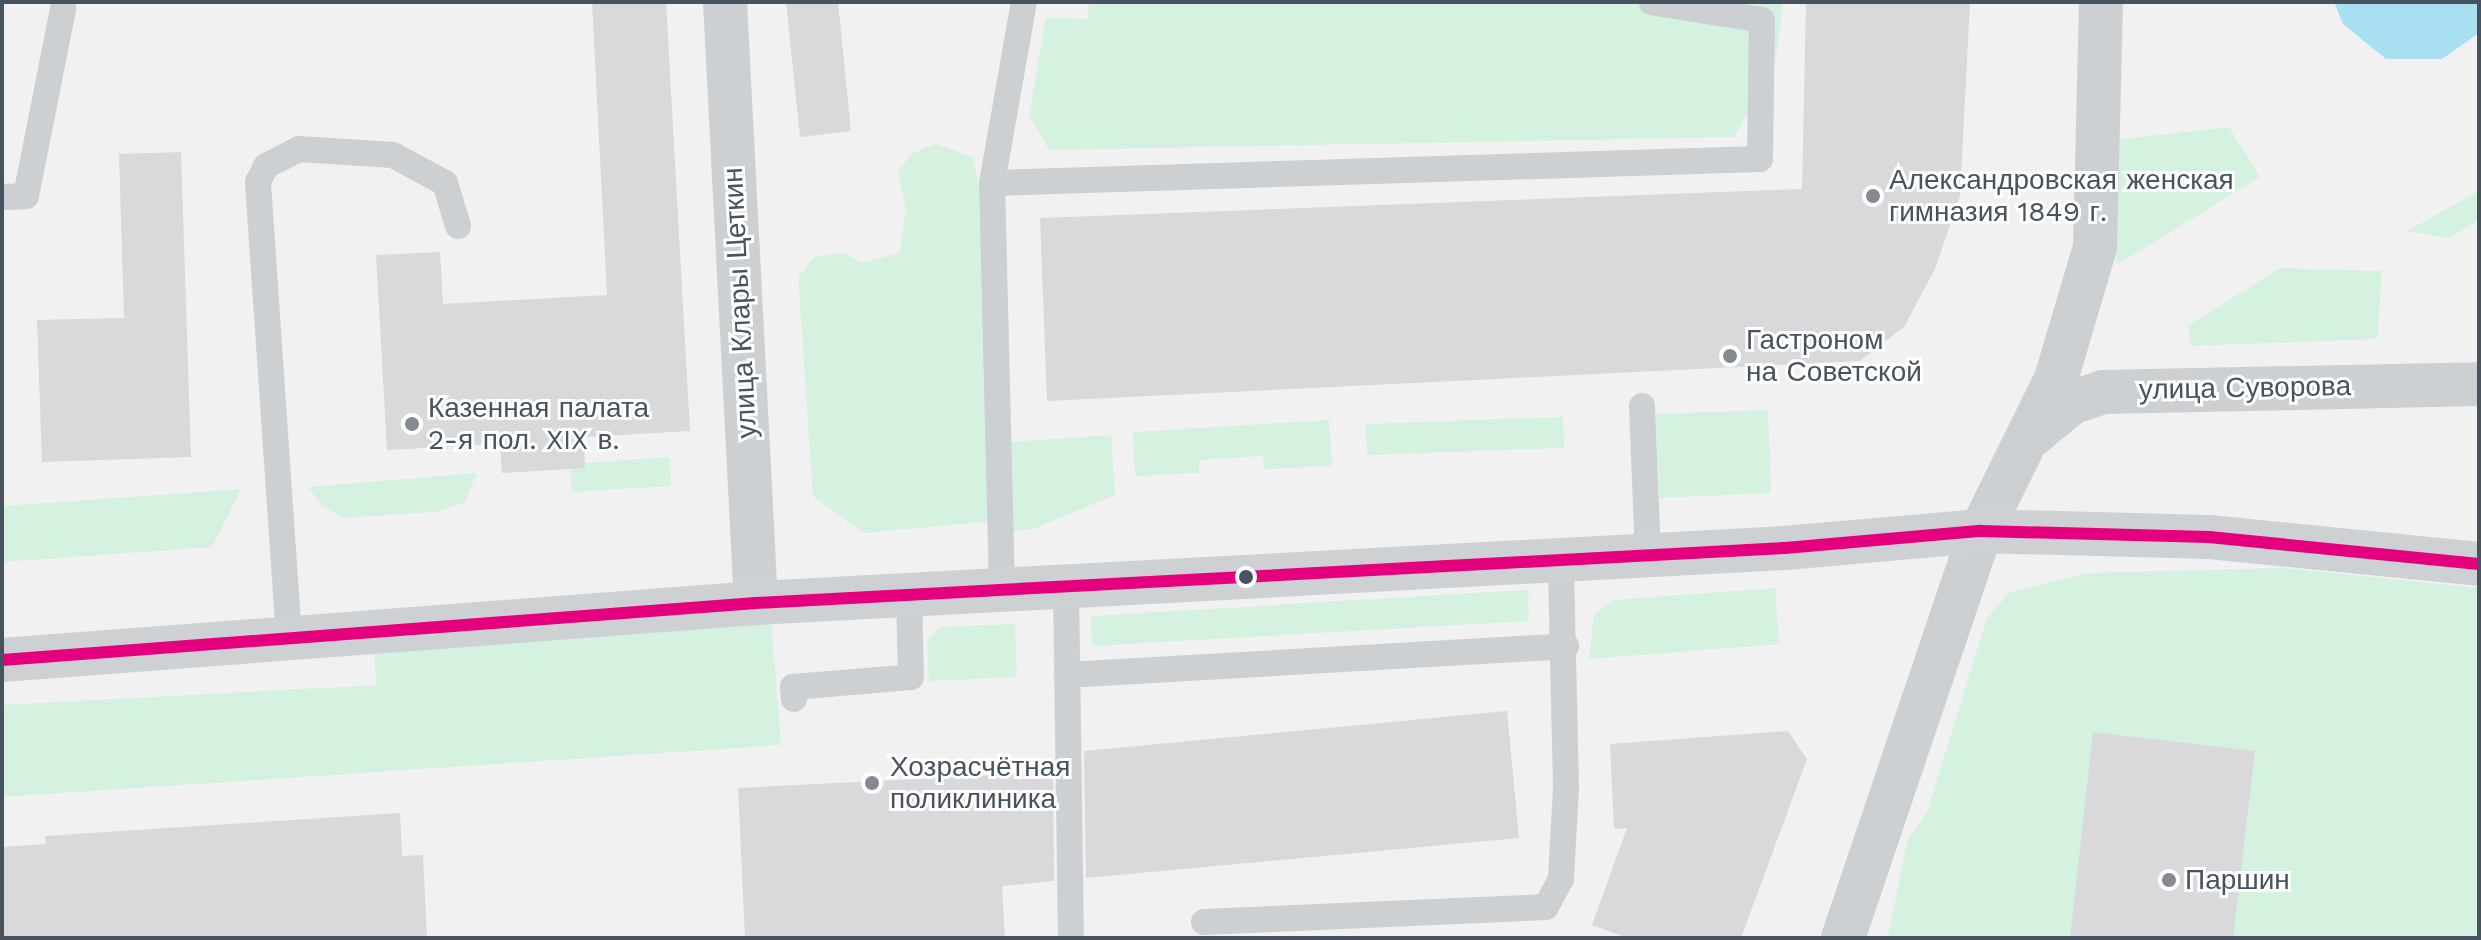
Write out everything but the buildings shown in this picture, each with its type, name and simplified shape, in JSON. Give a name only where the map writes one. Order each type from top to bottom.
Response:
[{"type":"main road","points":[[2,660],[756,603],[1648,556],[1981,531],[2209,537],[2479,564]]},
{"type":"street","name":"улица Клары Цеткин","points":[[725,2],[756,603]]},
{"type":"street","points":[[1843,938],[1981,531],[2056,379],[2095,247],[2101,2]]},
{"type":"street","name":"улица Суворова","points":[[2027,440],[2071,403],[2103,392],[2479,384]]},
{"type":"lane","points":[[1002,590],[992,183],[1024,2]]},
{"type":"lane","points":[[992,183],[1760,159],[1762,20],[1651,2]]},
{"type":"lane","points":[[2,197],[26,196],[63,9]]},
{"type":"lane","points":[[289,638],[258,182],[266,166],[299,149],[393,155],[445,183],[458,226]]},
{"type":"lane","points":[[1642,406],[1648,556]]},
{"type":"lane","points":[[1204,922],[1546,907],[1561,879],[1566,646],[1561,561]]},
{"type":"lane","points":[[1066,586],[1071,938]]},
{"type":"lane","points":[[794,699],[793,687],[911,677],[909,596]]},
{"type":"lane","points":[[1067,675],[1566,646]]},
{"type":"green space","points":[[1089,2],[1783,2],[1776,60],[1734,137],[1049,150],[1029,115],[1046,18],[1088,19]]},
{"type":"green space","points":[[2229,127],[2260,177],[2117,265],[2113,140]]},
{"type":"green space","points":[[936,144],[973,157],[988,233],[994,521],[863,533],[813,496],[798,276],[815,257],[844,253],[863,263],[900,252],[906,208],[898,172],[912,153]]},
{"type":"green space","points":[[2479,191],[2479,220],[2449,238],[2407,231]]},
{"type":"green space","points":[[2280,268],[2382,271],[2377,339],[2191,346],[2188,326]]},
{"type":"green space","points":[[1768,410],[1771,493],[1659,498],[1656,414]]},
{"type":"green space","points":[[1563,417],[1564,448],[1367,455],[1366,424]]},
{"type":"green space","points":[[1329,420],[1332,466],[1264,469],[1263,456],[1199,460],[1199,473],[1135,476],[1133,432]]},
{"type":"green space","points":[[1111,435],[1115,495],[1033,529],[1008,532],[1009,442]]},
{"type":"green space","points":[[670,457],[671,486],[572,492],[570,468],[584,463]]},
{"type":"green space","points":[[477,473],[465,502],[435,512],[344,518],[322,506],[308,487]]},
{"type":"green space","points":[[241,489],[212,547],[2,562],[2,506]]},
{"type":"green space","points":[[2284,568],[2479,588],[2479,938],[1888,938],[1907,841],[1927,812],[1987,618],[2009,593],[2087,573]]},
{"type":"green space","points":[[1775,588],[1779,644],[1589,659],[1594,614],[1614,600]]},
{"type":"green space","points":[[1528,590],[1529,621],[1092,646],[1091,616]]},
{"type":"green space","points":[[771,618],[781,745],[2,797],[2,705],[376,685],[374,649]]},
{"type":"green space","points":[[1015,624],[1017,677],[929,681],[927,640],[940,627]]},
{"type":"water","points":[[2334,2],[2479,2],[2479,33],[2442,59],[2386,59],[2343,24]]},
{"type":"transit line","points":[[2,660],[756,603],[1785,548],[1981,531],[2209,537],[2479,564]]},
{"type":"place","name":"Александровская женская гимназия 1849 г.","points":[[1873,196]]},
{"type":"place","name":"Гастроном на Советской","points":[[1730,356]]},
{"type":"place","name":"Казенная палата 2-я пол. XIX в.","points":[[412,424]]},
{"type":"place","name":"Хозрасчётная поликлиника","points":[[872,783]]},
{"type":"place","name":"Паршин","points":[[2169,880]]}]
